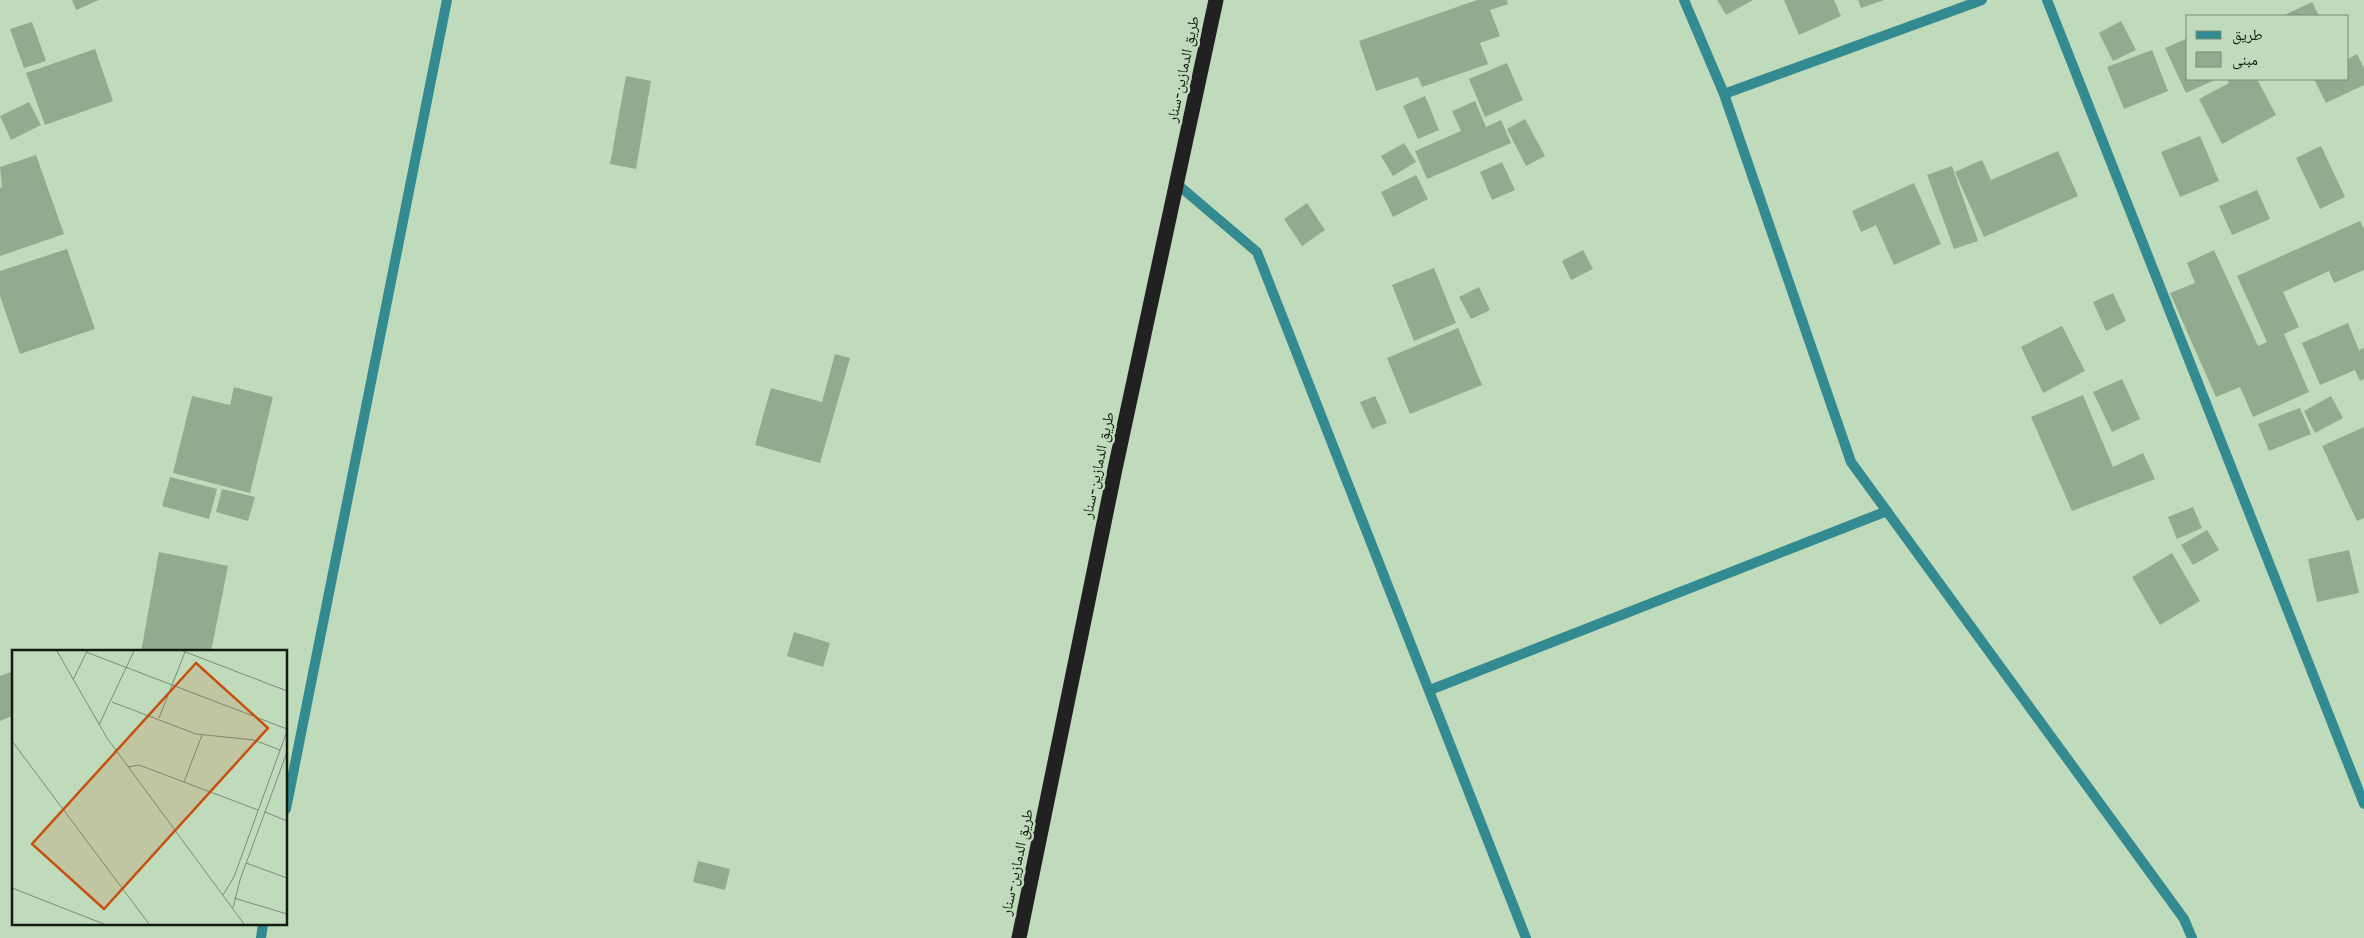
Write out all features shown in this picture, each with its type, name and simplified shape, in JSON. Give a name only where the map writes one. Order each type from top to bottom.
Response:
[{"type":"highway","name":"طريق الدمازين-سنار","points":[[1019,938],[1115,469],[1216,0]]},
{"type":"street","points":[[288,799],[447,0]]},
{"type":"street","points":[[1684,0],[1724,94],[1851,462],[2184,919],[2192,938]]},
{"type":"street","points":[[1724,94],[1982,0]]},
{"type":"street","points":[[2047,0],[2364,804]]},
{"type":"street","points":[[1176,184],[1257,252],[1526,938]]},
{"type":"street","points":[[1430,690],[1887,511]]},
{"type":"building","points":[[72,0],[99,0],[76,10]]},
{"type":"building","points":[[1477,0],[1507,0],[1508,4],[1490,10],[1500,36],[1480,43],[1488,64],[1422,87],[1418,77],[1376,91],[1359,41]]},
{"type":"building","points":[[1717,0],[1753,0],[1726,15]]},
{"type":"building","points":[[1784,0],[1834,0],[1841,16],[1799,35]]},
{"type":"building","points":[[1858,0],[1884,0],[1861,8]]},
{"type":"building","points":[[2312,2],[2318,15],[2284,15]]},
{"type":"building","points":[[2121,21],[2136,50],[2113,61],[2099,33]]},
{"type":"building","points":[[32,22],[46,61],[24,68],[10,29]]},
{"type":"building","points":[[2186,39],[2186,80],[2215,80],[2186,93],[2165,48]]},
{"type":"building","points":[[95,49],[113,101],[45,125],[26,73]]},
{"type":"building","points":[[2152,50],[2168,91],[2124,109],[2107,67]]},
{"type":"building","points":[[2357,54],[2364,68],[2364,85],[2326,103],[2314,80],[2349,80],[2349,58]]},
{"type":"building","points":[[1507,63],[1523,100],[1485,117],[1469,79]]},
{"type":"building","points":[[626,76],[651,81],[636,169],[610,164]]},
{"type":"building","points":[[2228,80],[2258,80],[2276,115],[2222,144],[2199,99],[2229,83]]},
{"type":"building","points":[[1425,96],[1439,130],[1418,139],[1403,106]]},
{"type":"building","points":[[1475,101],[1486,127],[1501,120],[1511,143],[1427,179],[1415,151],[1461,131],[1452,111]]},
{"type":"building","points":[[29,102],[41,125],[11,140],[0,116]]},
{"type":"building","points":[[1525,119],[1545,156],[1526,166],[1507,129]]},
{"type":"building","points":[[2200,136],[2219,181],[2180,197],[2161,152]]},
{"type":"building","points":[[1404,143],[1416,162],[1393,176],[1381,156]]},
{"type":"building","points":[[2321,146],[2345,197],[2320,209],[2296,158]]},
{"type":"building","points":[[2058,151],[2078,196],[1984,237],[1955,172],[1982,160],[1991,180]]},
{"type":"building","points":[[36,155],[64,234],[0,256],[0,188],[2,187],[0,167]]},
{"type":"building","points":[[1502,162],[1515,190],[1492,200],[1480,172]]},
{"type":"building","points":[[1952,166],[1978,241],[1954,249],[1927,175]]},
{"type":"building","points":[[1416,175],[1428,199],[1393,217],[1381,192]]},
{"type":"building","points":[[1914,183],[1941,244],[1894,265],[1876,225],[1861,232],[1852,211]]},
{"type":"building","points":[[2257,190],[2270,219],[2232,235],[2219,206]]},
{"type":"building","points":[[1307,203],[1325,230],[1302,246],[1284,219]]},
{"type":"building","points":[[2360,221],[2364,229],[2364,270],[2334,283],[2329,271],[2283,292],[2299,327],[2284,334],[2309,392],[2253,417],[2240,387],[2216,397],[2170,293],[2195,283],[2187,263],[2214,250],[2258,346],[2267,342],[2237,276]]},
{"type":"building","points":[[67,249],[95,329],[20,354],[0,296],[0,271]]},
{"type":"building","points":[[1583,250],[1593,269],[1571,280],[1562,261]]},
{"type":"building","points":[[1434,268],[1456,323],[1414,341],[1392,285]]},
{"type":"building","points":[[1479,287],[1490,310],[1471,319],[1459,297]]},
{"type":"building","points":[[2113,293],[2126,321],[2106,331],[2093,302]]},
{"type":"building","points":[[2348,323],[2359,350],[2364,348],[2364,379],[2360,381],[2355,370],[2320,385],[2302,343]]},
{"type":"building","points":[[2062,326],[2085,371],[2043,393],[2021,347]]},
{"type":"building","points":[[1458,328],[1482,385],[1410,414],[1387,358]]},
{"type":"building","points":[[835,354],[850,358],[820,463],[755,445],[771,388],[822,402]]},
{"type":"building","points":[[2122,379],[2140,419],[2112,432],[2093,392]]},
{"type":"building","points":[[234,387],[273,397],[250,493],[173,473],[192,396],[230,405]]},
{"type":"building","points":[[2083,395],[2113,467],[2143,453],[2155,479],[2072,511],[2031,417]]},
{"type":"building","points":[[1375,396],[1387,423],[1372,429],[1360,402]]},
{"type":"building","points":[[2331,396],[2343,418],[2315,433],[2304,411]]},
{"type":"building","points":[[2300,408],[2311,434],[2269,451],[2258,424]]},
{"type":"building","points":[[2364,427],[2364,518],[2357,521],[2322,446]]},
{"type":"building","points":[[170,477],[217,489],[209,519],[162,506]]},
{"type":"building","points":[[222,489],[255,497],[248,521],[216,512]]},
{"type":"building","points":[[2193,507],[2202,528],[2177,539],[2168,517]]},
{"type":"building","points":[[2207,530],[2219,550],[2193,565],[2181,545]]},
{"type":"building","points":[[2349,550],[2359,593],[2317,602],[2308,559]]},
{"type":"building","points":[[159,552],[228,566],[211,650],[141,650]]},
{"type":"building","points":[[2172,553],[2200,601],[2160,625],[2132,577]]},
{"type":"building","points":[[794,632],[830,643],[823,667],[787,656]]},
{"type":"building","points":[[12,672],[12,716],[0,721],[0,676]]},
{"type":"building","points":[[698,861],[730,869],[725,890],[693,882]]}]
